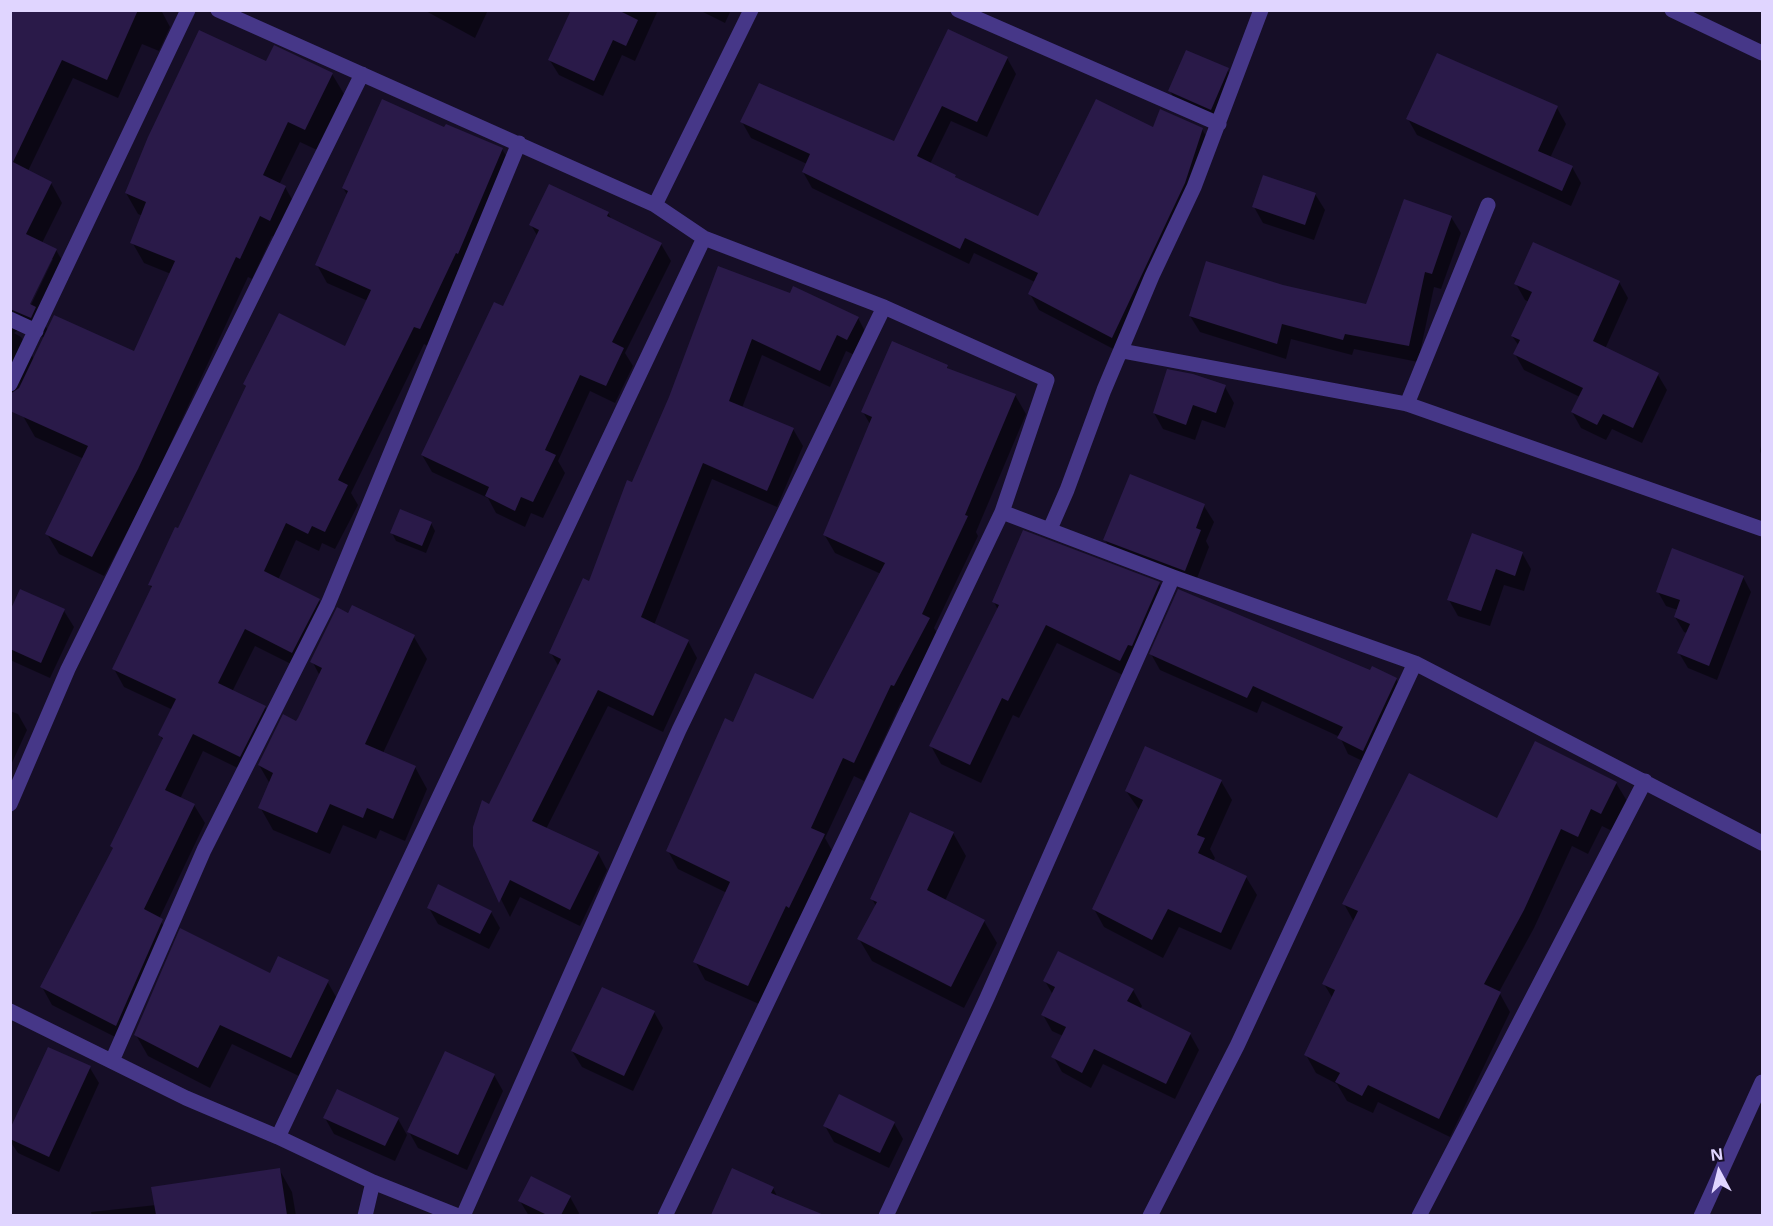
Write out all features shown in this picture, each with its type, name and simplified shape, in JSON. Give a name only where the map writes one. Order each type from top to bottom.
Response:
[{"type":"street","points":[[10,384],[188,10]]},
{"type":"street","points":[[218,10],[655,205],[704,238],[884,307],[1047,380],[1002,512],[665,1215]]},
{"type":"street","points":[[655,205],[751,10]]},
{"type":"street","points":[[958,10],[1218,124]]},
{"type":"street","points":[[1050,529],[1152,276],[1194,187],[1261,10]]},
{"type":"street","points":[[1672,10],[1762,53]]},
{"type":"street","points":[[10,804],[68,669],[362,74]]},
{"type":"street","points":[[112,1061],[204,850],[328,604],[519,143]]},
{"type":"street","points":[[1407,404],[1488,205]]},
{"type":"street","points":[[278,1137],[704,238]]},
{"type":"street","points":[[463,1215],[679,730],[884,307]]},
{"type":"street","points":[[10,319],[36,331]]},
{"type":"street","points":[[1122,351],[1407,404],[1762,529]]},
{"type":"street","points":[[1002,512],[1173,578],[1415,663],[1762,843]]},
{"type":"street","points":[[886,1215],[987,998],[1173,578]]},
{"type":"street","points":[[1150,1215],[1237,1046],[1415,663]]},
{"type":"street","points":[[1419,1215],[1644,781]]},
{"type":"street","points":[[10,1011],[186,1098],[278,1137],[373,1182],[459,1215]]},
{"type":"street","points":[[1701,1215],[1762,1082]]},
{"type":"street","points":[[365,1215],[373,1182]]},
{"type":"building","points":[[10,10],[138,10],[107,80],[62,60],[13,162],[52,182],[26,234],[57,249],[30,304],[36,307],[31,318],[10,309]]},
{"type":"building","points":[[571,10],[618,10],[638,20],[626,46],[613,40],[594,81],[548,60]]},
{"type":"building","points":[[948,29],[1008,57],[977,122],[942,106],[917,156],[956,175],[955,177],[1038,216],[1096,99],[1153,127],[1160,109],[1203,128],[1185,183],[1112,338],[1028,294],[1038,273],[965,238],[960,249],[802,172],[810,154],[740,122],[759,83],[894,141]]},
{"type":"building","points":[[199,30],[266,61],[274,45],[333,73],[305,130],[288,122],[263,175],[286,186],[270,221],[260,216],[240,259],[236,257],[138,469],[92,557],[45,534],[88,446],[10,411],[10,394],[19,388],[54,315],[134,351],[175,261],[130,243],[146,202],[125,193],[148,137]]},
{"type":"building","points":[[1186,50],[1229,68],[1211,110],[1168,91]]},
{"type":"building","points":[[1437,53],[1558,106],[1538,151],[1573,166],[1562,191],[1406,119]]},
{"type":"building","points":[[382,99],[444,127],[446,124],[503,148],[458,254],[456,253],[420,329],[414,327],[338,480],[348,485],[325,532],[312,526],[308,534],[286,523],[264,571],[320,599],[292,653],[245,629],[218,683],[266,706],[240,757],[193,734],[165,790],[195,804],[144,909],[163,919],[116,1026],[40,987],[113,848],[110,846],[163,738],[158,735],[176,699],[112,669],[152,586],[148,585],[175,527],[178,528],[246,386],[243,384],[279,313],[345,346],[371,290],[315,265],[348,191],[342,188]]},
{"type":"building","points":[[1263,175],[1316,193],[1305,225],[1252,207]]},
{"type":"building","points":[[549,184],[609,212],[607,216],[662,243],[612,342],[624,348],[606,386],[580,375],[545,450],[556,455],[533,502],[521,497],[515,511],[485,496],[489,487],[421,455],[494,302],[503,306],[539,230],[529,225]]},
{"type":"building","points":[[1404,199],[1452,216],[1432,274],[1425,272],[1409,346],[1345,334],[1343,340],[1282,324],[1277,344],[1189,316],[1206,261],[1283,285],[1366,304]]},
{"type":"building","points":[[1533,242],[1620,281],[1593,341],[1659,373],[1633,428],[1603,414],[1597,425],[1571,412],[1583,388],[1513,354],[1520,340],[1511,336],[1532,292],[1514,284]]},
{"type":"building","points":[[718,266],[790,293],[793,286],[859,317],[847,340],[837,335],[820,371],[752,339],[729,401],[794,428],[767,491],[703,463],[641,617],[689,640],[653,716],[598,690],[532,821],[599,852],[570,910],[510,880],[499,903],[473,846],[473,827],[482,800],[489,804],[561,659],[549,653],[583,578],[589,581],[627,480],[632,482],[669,397]]},
{"type":"building","points":[[892,341],[948,365],[947,368],[1016,394],[965,515],[968,516],[922,614],[930,618],[894,686],[891,685],[854,763],[843,758],[811,828],[825,834],[789,908],[786,906],[748,986],[693,962],[730,882],[666,851],[725,718],[733,722],[755,673],[813,699],[885,563],[823,535],[872,417],[861,412]]},
{"type":"building","points":[[1167,369],[1193,374],[1226,385],[1216,413],[1193,405],[1186,425],[1153,413]]},
{"type":"building","points":[[1130,474],[1205,504],[1196,528],[1201,530],[1185,571],[1103,540]]},
{"type":"building","points":[[400,509],[432,522],[422,546],[390,533]]},
{"type":"building","points":[[1023,530],[1160,582],[1132,646],[1128,645],[1120,661],[1046,625],[1008,701],[1002,698],[970,765],[929,746],[999,605],[992,602]]},
{"type":"building","points":[[1472,533],[1523,552],[1515,576],[1496,569],[1481,611],[1447,600]]},
{"type":"building","points":[[1672,548],[1744,576],[1709,666],[1677,653],[1690,624],[1674,617],[1680,600],[1656,592]]},
{"type":"building","points":[[20,589],[65,609],[41,663],[10,649],[10,611]]},
{"type":"building","points":[[1178,589],[1370,670],[1372,666],[1397,678],[1363,751],[1337,738],[1343,727],[1253,686],[1247,698],[1149,654]]},
{"type":"building","points":[[352,605],[415,635],[365,744],[416,766],[393,819],[367,808],[363,818],[330,804],[317,833],[258,808],[273,773],[258,765],[283,714],[296,721],[298,718],[322,668],[310,662],[337,607],[348,613]]},
{"type":"building","points":[[1535,741],[1617,782],[1601,814],[1591,809],[1578,837],[1561,829],[1524,910],[1484,984],[1501,992],[1439,1119],[1368,1085],[1362,1096],[1335,1082],[1340,1073],[1304,1055],[1335,990],[1322,984],[1358,911],[1342,904],[1409,773],[1497,818]]},
{"type":"building","points":[[1145,746],[1222,780],[1197,835],[1205,838],[1198,853],[1247,876],[1221,933],[1168,909],[1152,940],[1092,909],[1143,800],[1125,791]]},
{"type":"building","points":[[910,812],[954,832],[927,890],[985,920],[951,987],[857,939],[877,902],[870,899]]},
{"type":"building","points":[[438,884],[492,911],[480,934],[427,908]]},
{"type":"building","points":[[180,928],[270,973],[278,956],[329,980],[291,1058],[220,1025],[198,1068],[134,1035]]},
{"type":"building","points":[[1058,951],[1134,989],[1127,1001],[1191,1033],[1166,1084],[1094,1049],[1082,1073],[1051,1057],[1066,1027],[1041,1015],[1055,987],[1043,981]]},
{"type":"building","points":[[602,987],[655,1011],[624,1076],[571,1051]]},
{"type":"building","points":[[48,1047],[91,1066],[49,1157],[10,1139],[10,1129]]},
{"type":"building","points":[[445,1051],[495,1074],[458,1155],[407,1132]]},
{"type":"building","points":[[337,1089],[399,1118],[385,1146],[323,1118]]},
{"type":"building","points":[[839,1094],[895,1122],[880,1153],[823,1126]]},
{"type":"building","points":[[280,1168],[287,1215],[156,1215],[151,1187]]},
{"type":"building","points":[[732,1168],[774,1187],[771,1193],[824,1215],[711,1215]]},
{"type":"building","points":[[531,1176],[571,1196],[561,1215],[547,1215],[518,1201]]}]
